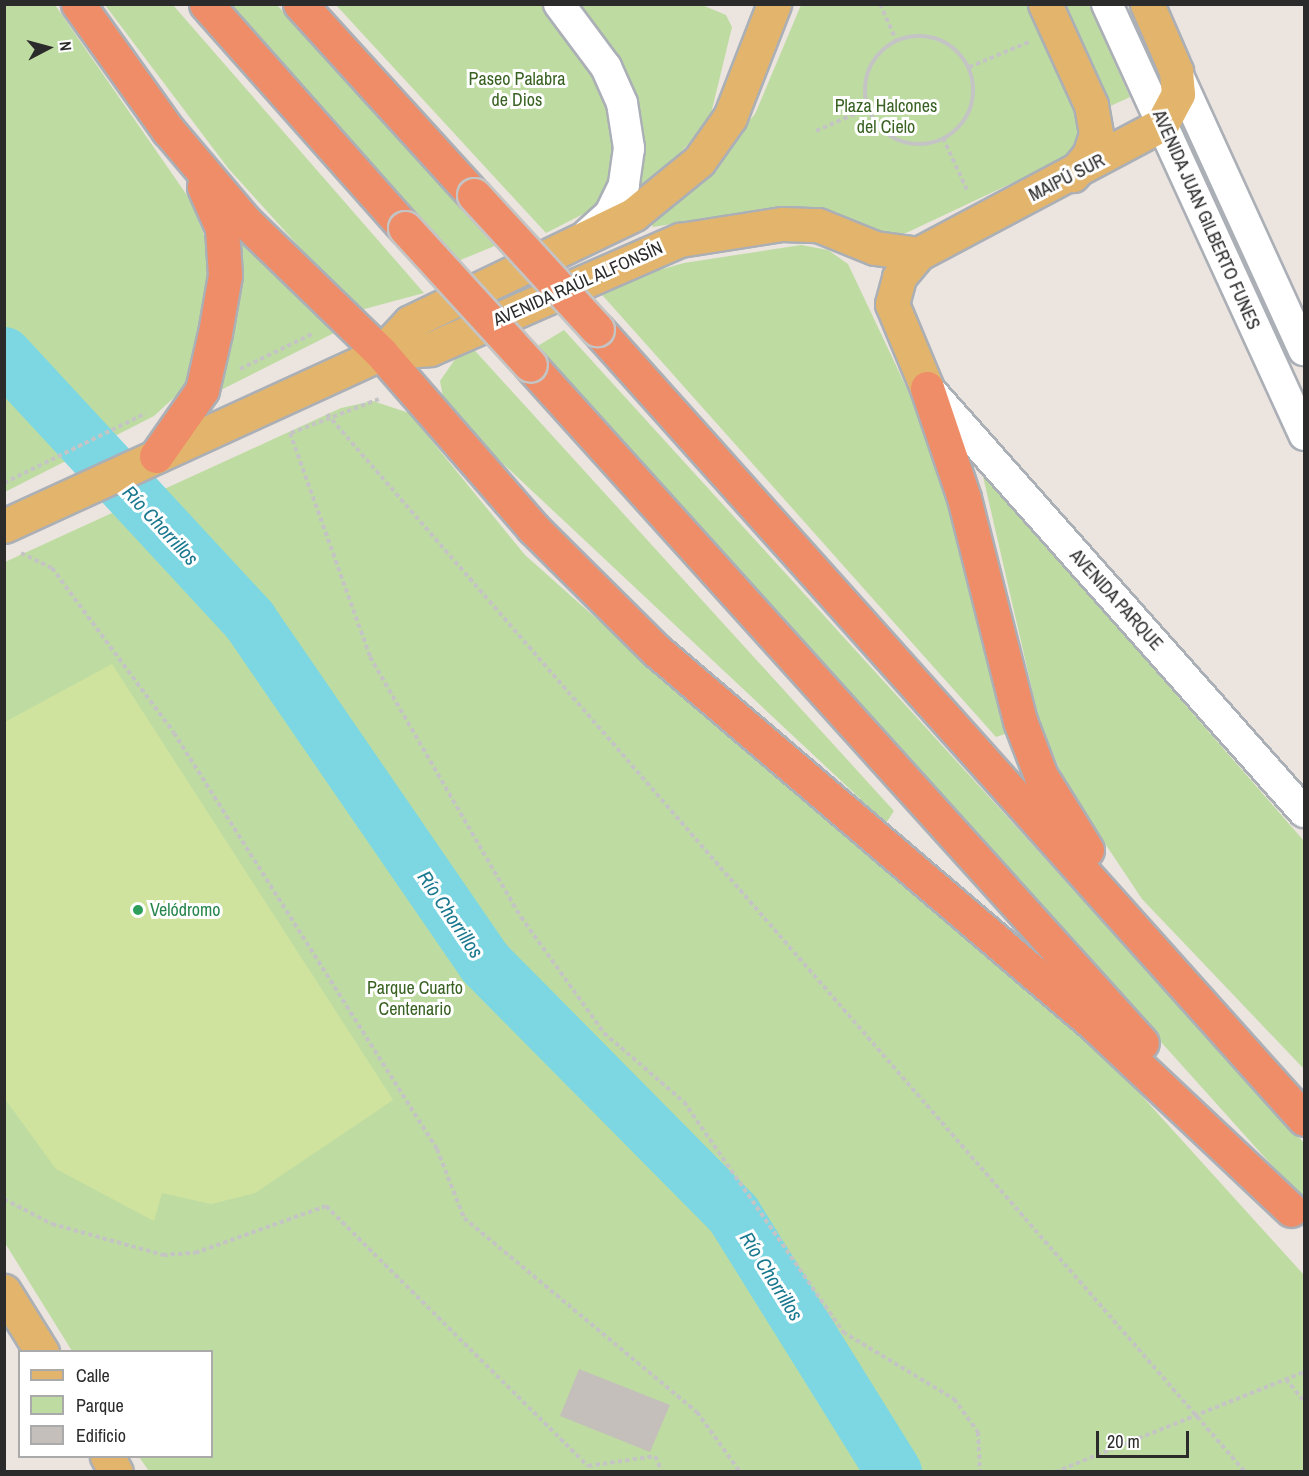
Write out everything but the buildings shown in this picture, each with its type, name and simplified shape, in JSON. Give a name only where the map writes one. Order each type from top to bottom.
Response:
[{"type":"highway","points":[[78,4],[168,130],[245,221],[381,353],[533,528],[657,651],[1096,1026],[1298,1218]]},
{"type":"highway","points":[[206,4],[405,228],[1298,1218]]},
{"type":"highway","points":[[300,4],[597,329],[1305,1119]]},
{"type":"highway","points":[[156,456],[202,390],[225,275],[222,228],[168,130]]},
{"type":"highway","points":[[927,388],[964,498],[1020,721],[1041,776],[1062,818],[1212,1017]]},
{"type":"main road","name":"AVENIDA RAÚL ALFONSÍN","points":[[381,353],[410,322],[634,214],[699,160],[730,117],[774,4]]},
{"type":"main road","points":[[1045,4],[1091,105],[1094,124],[1089,155],[1072,177]]},
{"type":"main road","name":"AVENIDA JUAN GILBERTO FUNES","points":[[1147,4],[1176,71]]},
{"type":"main road","points":[[1162,124],[1178,94],[1176,71]]},
{"type":"main road","name":"MAIPÚ SUR","points":[[918,254],[1072,177],[1162,124]]},
{"type":"main road","name":"AVENIDA RAÚL ALFONSÍN","points":[[11,538],[156,456],[381,353],[430,349],[638,254],[730,230],[818,225],[875,248],[918,254]]},
{"type":"main road","points":[[918,254],[899,277],[892,304],[927,388]]},
{"type":"main road","points":[[4,1291],[41,1350]]},
{"type":"main road","points":[[108,1458],[116,1472]]},
{"type":"street","points":[[559,4],[606,67],[622,103],[629,148],[624,185],[615,205],[586,236]]},
{"type":"street","name":"AVENIDA JUAN GILBERTO FUNES","points":[[1107,4],[1305,435]]},
{"type":"street","name":"AVENIDA JUAN GILBERTO FUNES","points":[[1176,71],[1305,350]]},
{"type":"street","points":[[1278,378],[1305,365]]},
{"type":"street","name":"AVENIDA PARQUE","points":[[927,388],[1305,812]]},
{"type":"path","points":[[880,4],[896,40]]},
{"type":"path","points":[[930,36],[947,42],[969,67],[972,103],[965,120],[943,138],[917,144],[899,140],[883,131],[868,108],[866,80],[871,64],[896,40],[930,36]]},
{"type":"path","points":[[816,131],[868,108]]},
{"type":"path","points":[[943,138],[982,222]]},
{"type":"path","points":[[305,388],[1245,1472]]},
{"type":"path","points":[[4,483],[130,420]]},
{"type":"path","points":[[290,433],[370,657],[522,917],[604,1033],[684,1102],[843,1332],[954,1398],[978,1431],[980,1472]]},
{"type":"path","points":[[11,538],[52,568],[174,733],[437,1149],[464,1218],[697,1412],[740,1472]]},
{"type":"path","points":[[4,1199],[52,1224],[163,1255],[195,1253],[326,1206],[588,1466],[655,1456],[662,1472]]},
{"type":"path","points":[[1055,1472],[1195,1414],[1305,1372]]},
{"type":"path","points":[[1286,1379],[1305,1401]]},
{"type":"green space","points":[[5,5],[55,5],[191,201],[213,259],[189,375],[180,392],[154,416],[5,492]]},
{"type":"green space","points":[[105,5],[173,5],[424,293],[357,311],[228,168]]},
{"type":"green space","points":[[229,5],[277,5],[497,245],[458,261]]},
{"type":"green space","name":"Paseo Palabra de Dios","points":[[336,5],[546,5],[589,59],[612,107],[612,172],[601,205],[546,233]]},
{"type":"green space","points":[[572,5],[702,5],[726,15],[732,27],[709,122],[664,170],[632,193],[637,175]]},
{"type":"green space","name":"Plaza Halcones del Cielo","points":[[801,5],[1031,5],[1084,130],[1074,154],[906,233],[880,234],[785,206],[653,227],[649,220],[709,168],[755,114]]},
{"type":"green space","points":[[1057,5],[1089,5],[1130,97],[1104,109]]},
{"type":"green space","points":[[1197,149],[1271,316],[1264,320],[1190,153]]},
{"type":"green space","points":[[236,227],[334,333],[213,394]]},
{"type":"green space","points":[[801,245],[828,250],[848,264],[910,395],[941,477],[1005,734],[996,737],[596,288],[684,263]]},
{"type":"green space","points":[[564,330],[1304,1143],[1304,1201],[536,347]]},
{"type":"green space","points":[[467,342],[894,811],[886,823],[464,427],[444,402],[440,381]]},
{"type":"green space","name":"Parque Cuarto Centenario","points":[[373,401],[409,413],[525,555],[1093,1042],[1304,1275],[1304,1471],[149,1471],[140,1458],[213,1458],[213,1350],[71,1350],[5,1243],[5,562],[341,408]]},
{"type":"green space","points":[[982,472],[1304,841],[1304,1069],[1142,899],[1068,788],[1040,724]]},
{"type":"green space","name":"Velódromo","points":[[112,664],[393,1100],[255,1193],[211,1204],[162,1193],[154,1221],[56,1169],[5,1099],[5,722]]},
{"type":"waterway","name":"Río Chorrillos","points":[[4,355],[250,621],[485,963],[734,1215],[894,1472]]},
{"type":"place","name":"Velódromo","points":[[138,910]]}]
